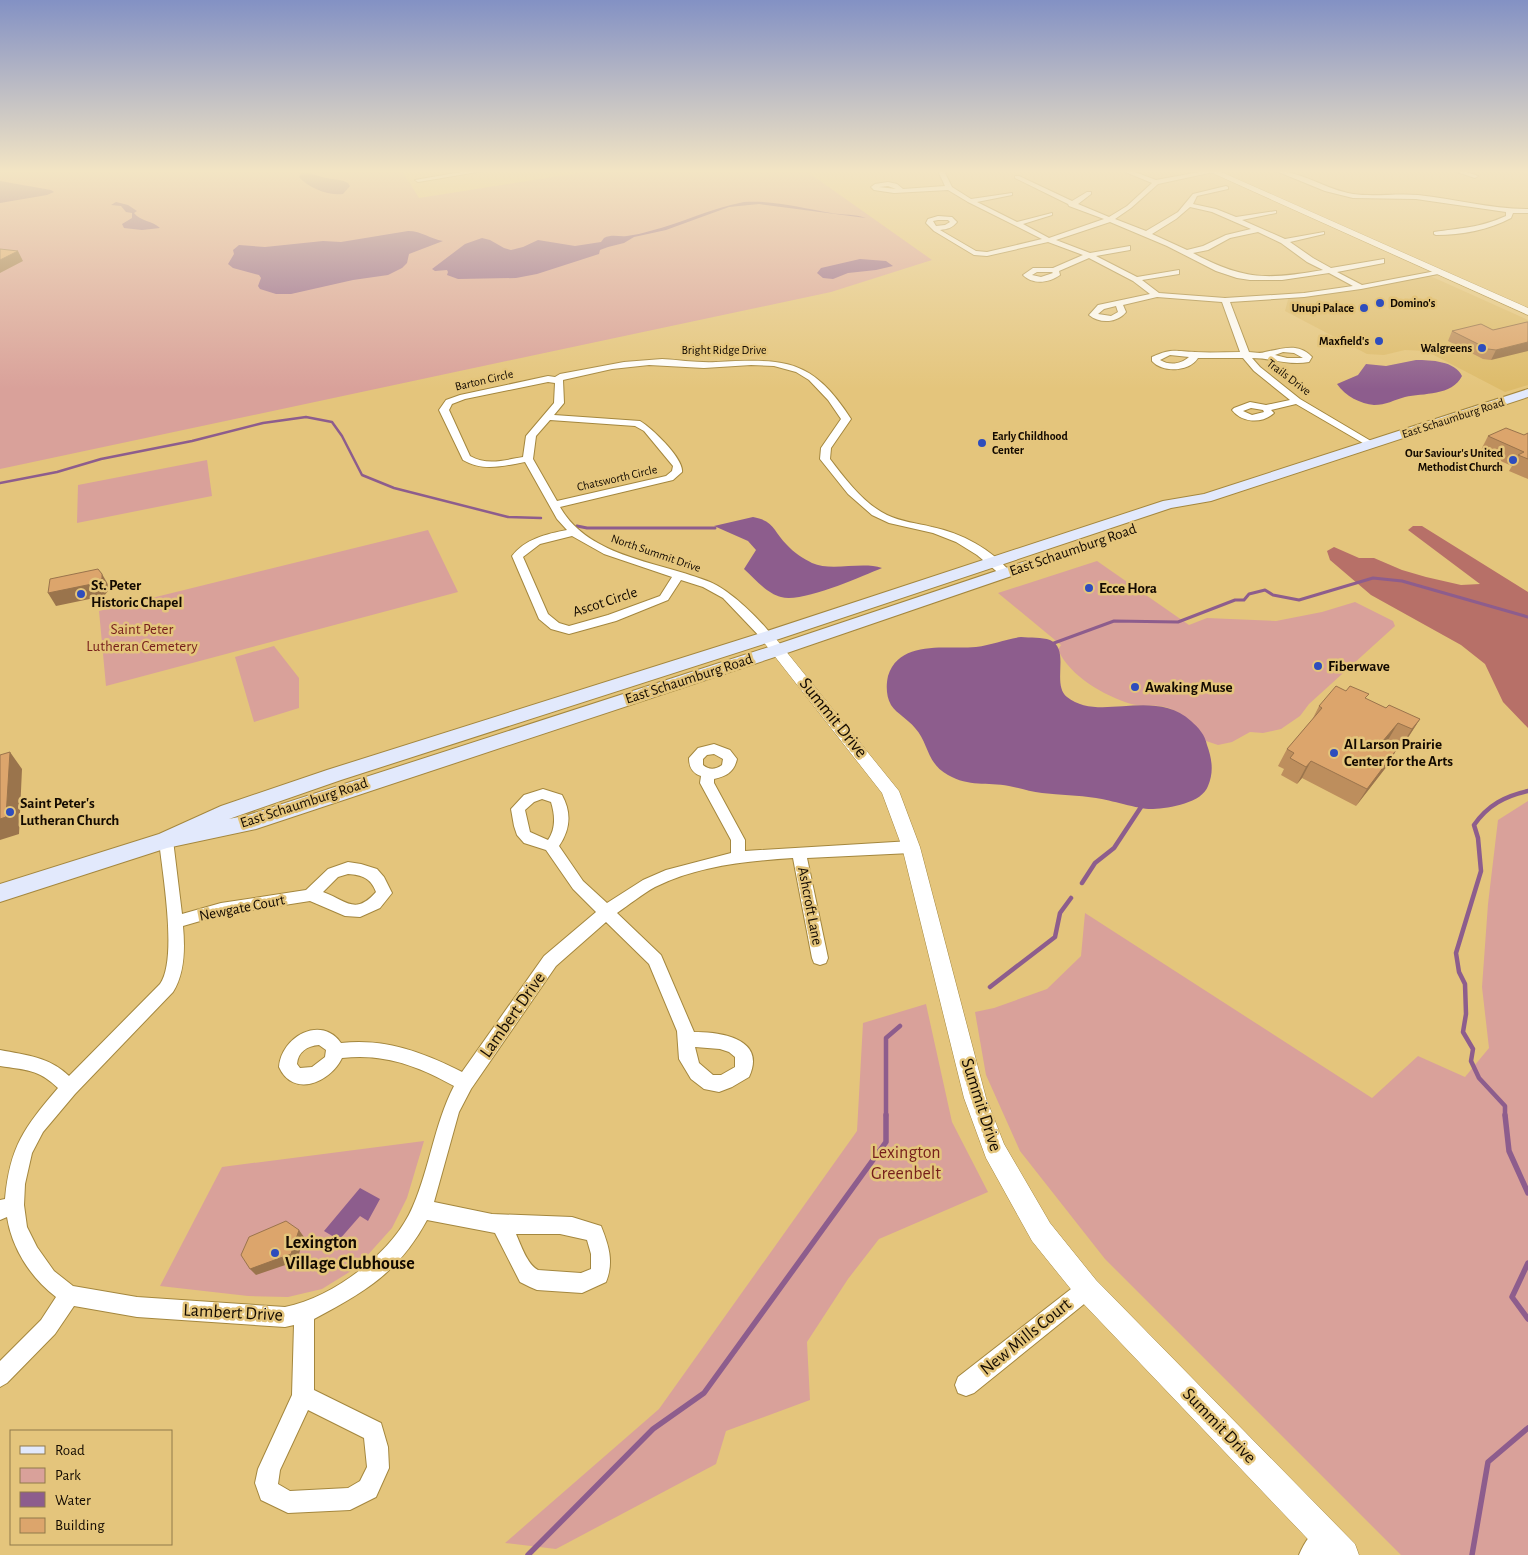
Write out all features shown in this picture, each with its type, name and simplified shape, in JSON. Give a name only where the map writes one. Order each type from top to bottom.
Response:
[{"type":"main road","name":"East Schaumburg Road","points":[[0,893],[166,840],[249,823],[999,568],[1168,504],[1206,498],[1528,393]]},
{"type":"street","points":[[959,244],[974,253],[987,254],[1033,244]]},
{"type":"street","points":[[1059,244],[1089,255],[1136,279],[1157,295]]},
{"type":"street","points":[[1168,244],[1226,272],[1251,278],[1289,276],[1381,261]]},
{"type":"street","points":[[1188,252],[1205,248],[1213,244]]},
{"type":"street","points":[[1288,244],[1310,260],[1361,287]]},
{"type":"street","points":[[1375,244],[1528,312]]},
{"type":"street","points":[[1054,270],[1089,255],[1127,248]]},
{"type":"street","points":[[1136,279],[1176,272]]},
{"type":"street","points":[[1119,304],[1157,295],[1225,300],[1304,295],[1361,287],[1438,272]]},
{"type":"street","name":"Trails Drive","points":[[1225,300],[1245,354],[1257,369],[1297,401],[1371,444]]},
{"type":"street","points":[[1194,355],[1267,355]]},
{"type":"street","name":"Bright Ridge Drive","points":[[558,381],[563,376],[632,363],[663,362],[705,365],[758,361],[780,364],[801,370],[832,400],[846,419],[826,448],[825,459],[838,477],[869,508],[886,518],[951,535],[970,544],[999,568]]},
{"type":"street","name":"Barton Circle","points":[[528,459],[485,465],[473,463],[466,458],[444,410],[450,402],[463,396],[548,379],[558,381]]},
{"type":"street","points":[[528,459],[531,436],[559,403],[558,381]]},
{"type":"street","points":[[1266,408],[1297,401]]},
{"type":"street","name":"Chatsworth Circle","points":[[548,417],[637,423],[647,429],[678,466],[677,472],[669,478],[555,505]]},
{"type":"street","name":"North Summit Drive","points":[[528,459],[562,518],[574,532],[608,552],[707,585],[727,596],[773,644]]},
{"type":"street","name":"Ascot Circle","points":[[574,532],[538,539],[525,547],[516,556],[543,616],[555,626],[569,630],[612,618],[664,598],[678,576]]},
{"type":"street","name":"Summit Drive","points":[[773,644],[890,791],[911,847],[975,1098],[994,1150],[1041,1232],[1087,1289],[1318,1545],[1344,1555]]},
{"type":"street","points":[[708,774],[707,783],[738,840],[738,858]]},
{"type":"street","points":[[0,1376],[48,1327],[69,1296],[47,1278],[30,1254],[7,1208],[23,1151],[37,1126],[69,1088],[160,997],[171,982],[175,965],[175,922],[166,840]]},
{"type":"street","points":[[551,846],[578,885],[655,960],[688,1040]]},
{"type":"street","name":"Lambert Drive","points":[[69,1296],[137,1307],[285,1317],[304,1313],[339,1295],[379,1268],[408,1236],[422,1209],[451,1110],[465,1083],[550,962],[606,912],[648,884],[701,864],[738,858],[911,847]]},
{"type":"street","name":"Ashcroft Lane","points":[[800,854],[820,958]]},
{"type":"street","name":"Newgate Court","points":[[175,922],[221,910],[310,895]]},
{"type":"street","points":[[335,1051],[372,1048],[404,1054],[433,1066],[465,1083]]},
{"type":"street","points":[[0,1058],[30,1063],[52,1071],[69,1088]]},
{"type":"street","points":[[422,1209],[501,1224],[581,1227],[594,1233],[602,1262],[598,1275],[582,1283],[537,1280],[527,1274],[519,1262],[501,1224]]},
{"type":"street","name":"New Mills Court","points":[[966,1385],[1087,1289]]},
{"type":"street","points":[[303,1396],[373,1431],[377,1447],[378,1468],[368,1489],[350,1499],[288,1502],[269,1492],[266,1483],[269,1469],[303,1396],[304,1313]]},
{"type":"shaded area","points":[[1428,275],[1528,320],[1528,385],[1505,392],[1426,351],[1405,350],[1384,355],[1367,354],[1285,311],[1289,296]]},
{"type":"shaded area","points":[[1413,526],[1422,526],[1528,592],[1528,728],[1503,702],[1485,664],[1461,645],[1371,595],[1330,560],[1327,551],[1334,547],[1359,558],[1374,558],[1402,570],[1426,577],[1461,585],[1480,584],[1408,530]]},
{"type":"green space","points":[[0,244],[909,244],[932,260],[831,292],[0,469]]},
{"type":"green space","points":[[207,460],[212,496],[77,523],[78,485]]},
{"type":"green space","name":"Saint Peter Lutheran Cemetery","points":[[428,530],[458,592],[106,686],[99,611]]},
{"type":"green space","points":[[1097,561],[1189,625],[1207,618],[1276,621],[1322,612],[1355,602],[1393,621],[1395,626],[1309,704],[1300,716],[1281,729],[1263,733],[1250,732],[1232,742],[1218,745],[1206,741],[1188,721],[1170,709],[1161,706],[1131,704],[1110,696],[1089,684],[1079,677],[1064,660],[1058,650],[1061,645],[998,593]]},
{"type":"green space","points":[[274,646],[299,678],[299,708],[254,722],[235,657]]},
{"type":"green space","points":[[1528,801],[1528,1555],[1401,1555],[1105,1259],[1020,1151],[986,1075],[975,1012],[994,1008],[1047,989],[1081,956],[1085,913],[1372,1098],[1418,1056],[1465,1077],[1489,1048],[1482,987],[1488,904],[1498,820]]},
{"type":"green space","name":"Lexington Greenbelt","points":[[926,1004],[952,1122],[988,1192],[879,1239],[848,1279],[807,1342],[810,1400],[726,1431],[716,1464],[556,1549],[505,1543],[659,1409],[857,1131],[863,1023]]},
{"type":"green space","points":[[424,1141],[407,1198],[392,1228],[356,1268],[322,1289],[288,1297],[248,1296],[160,1286],[222,1167]]},
{"type":"water","points":[[298,244],[436,244],[409,254],[407,263],[402,268],[388,275],[353,280],[291,294],[276,294],[260,289],[258,286],[261,278],[259,275],[233,268],[228,264],[234,254],[233,250],[239,245],[265,247]]},
{"type":"water","points":[[466,244],[496,244],[511,250],[530,244],[560,244],[575,246],[591,244],[622,244],[600,250],[599,254],[537,274],[516,278],[458,279],[447,275],[447,270],[435,271],[432,269]]},
{"type":"water","points":[[860,259],[886,261],[893,266],[848,273],[833,279],[823,278],[817,273],[821,268]]},
{"type":"water","points":[[1416,360],[1448,364],[1459,371],[1462,376],[1451,387],[1444,390],[1405,397],[1378,405],[1354,399],[1337,384],[1358,375],[1366,364],[1386,366]]},
{"type":"water","points":[[753,517],[770,524],[789,548],[812,563],[828,567],[874,566],[882,568],[817,593],[791,598],[781,597],[771,593],[744,569],[756,550],[748,541],[714,526]]},
{"type":"water","points":[[1021,637],[1047,639],[1056,644],[1059,651],[1063,691],[1067,697],[1080,704],[1095,707],[1144,705],[1160,707],[1176,711],[1191,721],[1205,738],[1211,760],[1212,771],[1205,792],[1185,804],[1148,809],[1096,798],[1034,792],[1001,785],[971,783],[956,779],[941,770],[932,759],[920,734],[889,702],[887,679],[894,664],[903,656],[913,651],[976,647]]},
{"type":"water","points":[[360,1188],[380,1199],[368,1221],[360,1216],[339,1240],[324,1231]]},
{"type":"building","points":[[0,249],[18,251],[0,260]]},
{"type":"building","points":[[1528,322],[1528,342],[1496,350],[1488,349],[1452,331],[1481,324],[1493,330]]},
{"type":"building","points":[[1506,428],[1524,435],[1528,433],[1528,459],[1518,455],[1524,452],[1488,436]]},
{"type":"building","points":[[98,569],[102,574],[102,578],[97,583],[48,593],[50,579]]},
{"type":"building","name":"Al Larson Prairie Center for the Arts","points":[[1336,686],[1346,691],[1350,686],[1369,694],[1365,698],[1386,708],[1389,705],[1420,719],[1412,729],[1398,723],[1382,742],[1397,749],[1367,789],[1311,761],[1306,767],[1290,758],[1294,753],[1287,749],[1322,708],[1319,706]]},
{"type":"building","points":[[10,752],[6,817],[0,819],[0,755]]},
{"type":"building","name":"Lexington Village Clubhouse","points":[[286,1221],[299,1230],[291,1254],[250,1269],[241,1255],[249,1237]]},
{"type":"waterway","points":[[0,483],[57,472],[101,459],[192,441],[263,423],[306,417],[332,422],[342,436],[362,475],[394,488],[508,517],[541,518]]},
{"type":"waterway","points":[[577,526],[587,528],[715,528]]},
{"type":"waterway","points":[[1054,643],[1114,621],[1178,622],[1235,600],[1244,600],[1249,594],[1265,590],[1273,595],[1299,600],[1373,578],[1402,581],[1528,617]]},
{"type":"waterway","points":[[1505,1115],[1505,1106],[1479,1078],[1471,1061],[1473,1049],[1463,1032],[1466,1014],[1465,984],[1459,972],[1456,953],[1481,871],[1478,838],[1474,825],[1485,812],[1498,802],[1528,791]]},
{"type":"waterway","points":[[1082,883],[1095,863],[1114,848],[1141,807]]},
{"type":"waterway","points":[[990,987],[1055,937],[1060,913],[1071,898]]},
{"type":"waterway","points":[[528,1555],[653,1429],[704,1393],[886,1142],[886,1038],[900,1026]]},
{"type":"waterway","points":[[1505,1115],[1509,1151],[1528,1193]]},
{"type":"waterway","points":[[1528,1263],[1512,1297],[1528,1319]]},
{"type":"waterway","points":[[1472,1555],[1488,1462],[1528,1428]]},
{"type":"place","name":"Domino's","points":[[1380,303]]},
{"type":"place","name":"Unupi Palace","points":[[1364,308]]},
{"type":"place","name":"Maxfield's","points":[[1379,341]]},
{"type":"place","name":"Walgreens","points":[[1482,348]]},
{"type":"place","name":"Early Childhood Center","points":[[982,443]]},
{"type":"place","name":"Our Saviour's United Methodist Church","points":[[1513,460]]},
{"type":"place","name":"Ecce Hora","points":[[1089,588]]},
{"type":"place","name":"St. Peter Historic Chapel","points":[[81,594]]},
{"type":"place","name":"Fiberwave","points":[[1318,666]]},
{"type":"place","name":"Awaking Muse","points":[[1135,687]]},
{"type":"place","name":"Al Larson Prairie Center for the Arts","points":[[1334,753]]},
{"type":"place","name":"Saint Peter's Lutheran Church","points":[[10,812]]},
{"type":"place","name":"Lexington Village Clubhouse","points":[[275,1253]]}]
